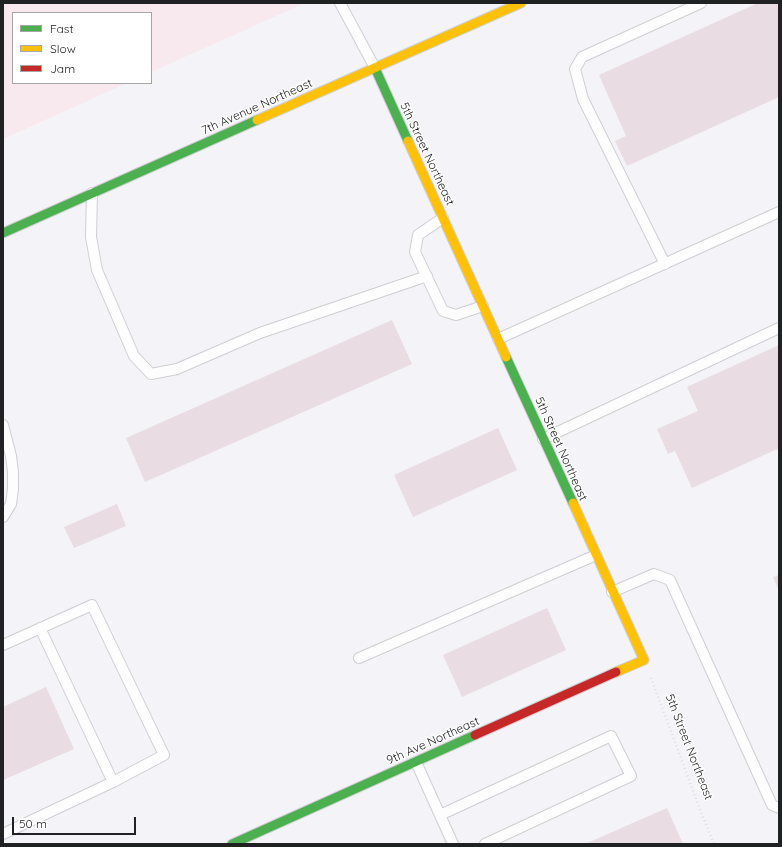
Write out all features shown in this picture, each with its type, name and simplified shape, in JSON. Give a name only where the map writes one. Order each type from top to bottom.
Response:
[{"type":"street","name":"7th Avenue Northeast","points":[[3,233],[521,3]]},
{"type":"street","name":"5th Street Northeast","points":[[375,68],[644,660]]},
{"type":"street","name":"9th Ave Northeast","points":[[232,844],[644,660]]},
{"type":"lane","points":[[340,3],[375,68]]},
{"type":"lane","points":[[665,264],[583,98],[575,69],[582,57],[701,3]]},
{"type":"lane","points":[[92,193],[91,237],[97,270],[134,356],[151,374],[177,369],[260,333],[427,276]]},
{"type":"lane","points":[[498,339],[779,212]]},
{"type":"lane","points":[[443,218],[418,235],[415,252],[444,311],[456,315],[483,306]]},
{"type":"lane","points":[[543,439],[779,328]]},
{"type":"lane","points":[[3,425],[11,456],[13,489],[11,504],[3,517]]},
{"type":"lane","points":[[358,658],[596,555]]},
{"type":"lane","points":[[612,592],[654,574],[670,580],[772,805],[779,808]]},
{"type":"lane","points":[[3,645],[92,605],[164,755],[113,782],[3,834]]},
{"type":"lane","points":[[40,628],[113,782]]},
{"type":"lane","points":[[440,815],[611,736],[631,776],[485,844]]},
{"type":"lane","points":[[416,762],[452,844]]},
{"type":"path","name":"5th Street Northeast","points":[[644,660],[714,844]]},
{"type":"shaded area","points":[[3,3],[305,3],[152,72],[152,12],[12,12],[12,84],[125,84],[3,139]]},
{"type":"building","points":[[758,3],[779,3],[779,97],[627,166],[615,141],[626,136],[599,75]]},
{"type":"building","points":[[392,320],[412,364],[145,482],[126,438]]},
{"type":"building","points":[[779,345],[779,453],[777,449],[692,488],[675,451],[668,454],[657,429],[698,411],[687,387]]},
{"type":"building","points":[[498,428],[517,470],[413,517],[394,475]]},
{"type":"building","points":[[117,504],[126,526],[74,548],[64,527]]},
{"type":"building","points":[[779,575],[779,591],[773,577]]},
{"type":"building","points":[[547,608],[566,650],[462,697],[443,655]]},
{"type":"building","points":[[46,687],[74,749],[3,780],[3,707]]},
{"type":"building","points":[[667,808],[683,844],[585,844]]},
{"type":"traffic: fast","points":[[375,68],[408,141]]},
{"type":"traffic: fast","points":[[3,233],[257,120]]},
{"type":"traffic: fast","points":[[506,357],[573,503]]},
{"type":"traffic: fast","points":[[232,844],[475,735]]},
{"type":"traffic: slow","points":[[257,120],[521,3]]},
{"type":"traffic: slow","points":[[408,141],[506,357]]},
{"type":"traffic: slow","points":[[573,503],[644,660],[616,672]]},
{"type":"traffic: jam","points":[[475,735],[616,672]]}]
